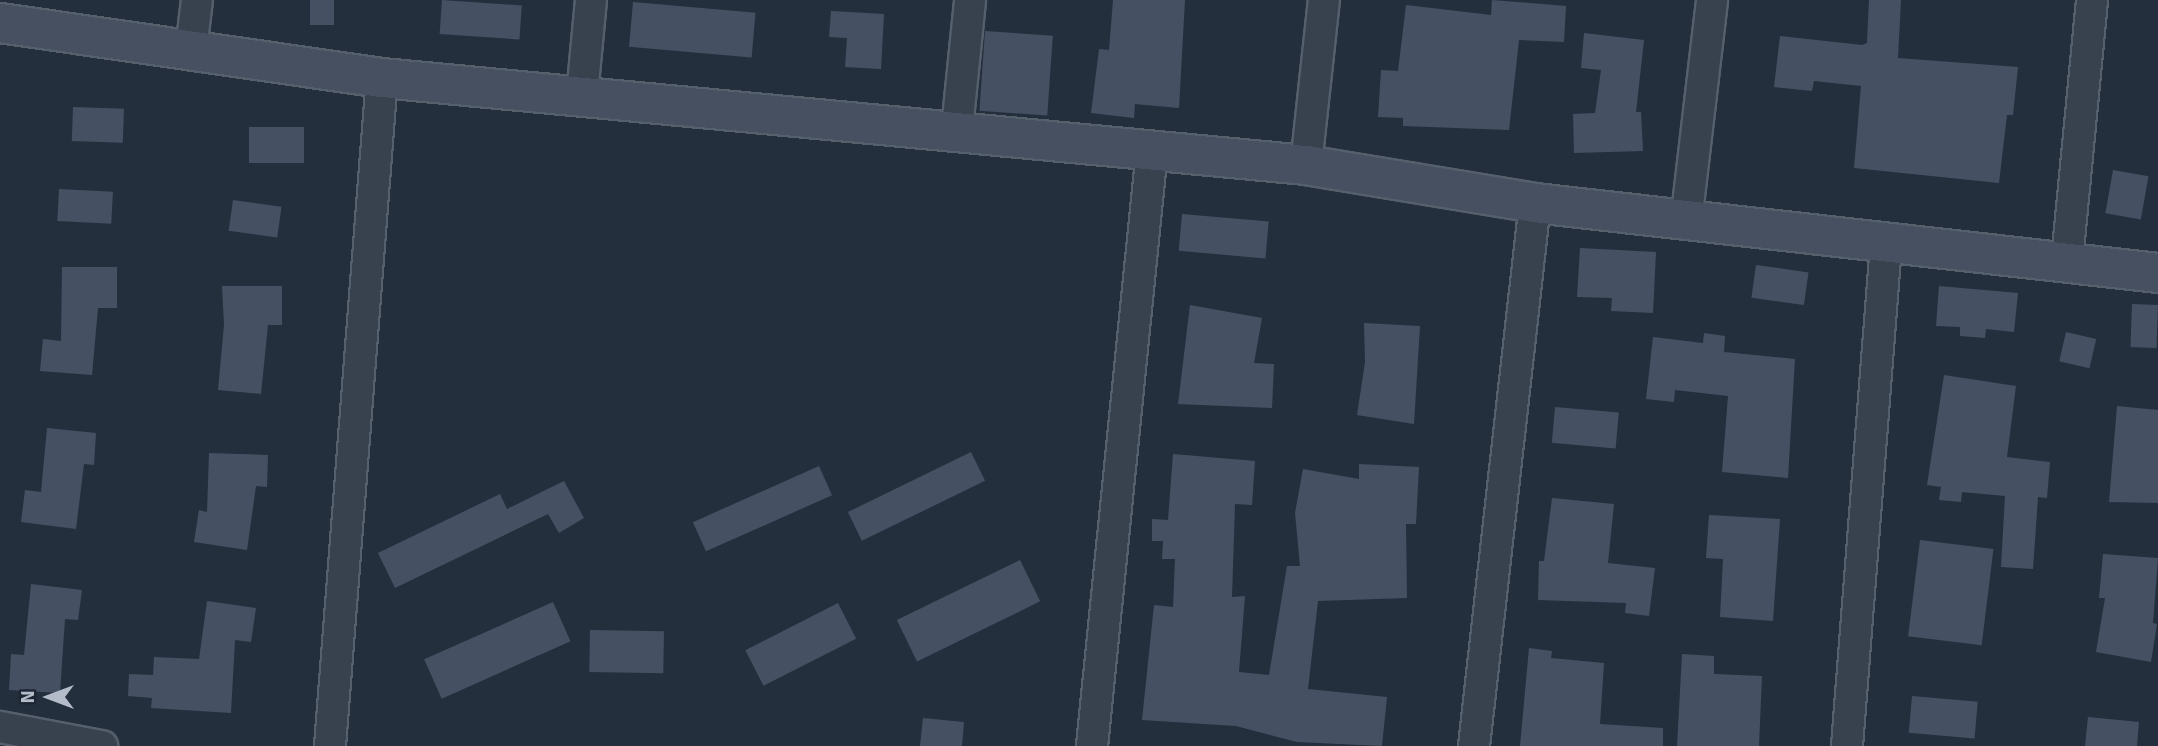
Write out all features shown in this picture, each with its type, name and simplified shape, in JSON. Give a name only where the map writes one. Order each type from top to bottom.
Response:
[{"type":"street","points":[[191,50],[197,0]]},
{"type":"street","points":[[582,94],[591,0]]},
{"type":"street","points":[[957,130],[970,0]]},
{"type":"street","points":[[1306,165],[1324,0]]},
{"type":"street","points":[[1686,222],[1712,0]]},
{"type":"street","points":[[2067,260],[2092,0]]},
{"type":"street","points":[[0,23],[382,78],[582,94],[1306,165],[1535,203],[1886,245],[2067,260],[2158,273]]},
{"type":"street","points":[[330,746],[382,78]]},
{"type":"street","points":[[1092,746],[1152,150]]},
{"type":"street","points":[[1474,746],[1535,203]]},
{"type":"street","points":[[1847,746],[1886,245]]},
{"type":"street","points":[[0,727],[94,746]]},
{"type":"building","points":[[310,0],[334,0],[334,25],[310,25]]},
{"type":"building","points":[[442,0],[522,6],[519,39],[440,34]]},
{"type":"building","points":[[1113,0],[1185,0],[1179,108],[1135,104],[1134,118],[1091,113],[1099,49],[1109,50]]},
{"type":"building","points":[[1492,0],[1566,6],[1564,42],[1519,40],[1509,130],[1403,126],[1403,118],[1378,117],[1381,70],[1398,71],[1406,5],[1491,15]]},
{"type":"building","points":[[1869,0],[1901,0],[1898,58],[2018,67],[2013,115],[2007,115],[1999,183],[1854,168],[1861,86],[1814,81],[1812,91],[1774,87],[1780,36],[1862,45],[1867,43]]},
{"type":"building","points":[[633,2],[756,13],[752,58],[629,47]]},
{"type":"building","points":[[831,11],[884,14],[881,69],[845,67],[847,38],[829,37]]},
{"type":"building","points":[[985,31],[1053,36],[1047,116],[979,111]]},
{"type":"building","points":[[1584,33],[1644,40],[1636,112],[1641,112],[1643,151],[1574,153],[1573,114],[1595,113],[1601,70],[1581,68]]},
{"type":"building","points":[[73,107],[124,109],[123,143],[72,141]]},
{"type":"building","points":[[249,127],[304,127],[304,163],[249,163]]},
{"type":"building","points":[[2113,170],[2148,176],[2141,220],[2105,213]]},
{"type":"building","points":[[59,189],[113,192],[111,224],[57,221]]},
{"type":"building","points":[[233,200],[282,207],[277,238],[229,231]]},
{"type":"building","points":[[1182,214],[1269,222],[1265,258],[1179,251]]},
{"type":"building","points":[[1580,248],[1656,252],[1653,313],[1611,311],[1612,298],[1577,297]]},
{"type":"building","points":[[1756,265],[1808,272],[1804,305],[1751,298]]},
{"type":"building","points":[[62,267],[117,267],[117,308],[98,308],[92,375],[40,371],[43,339],[61,341]]},
{"type":"building","points":[[222,286],[282,286],[282,325],[268,325],[261,394],[218,390],[224,325]]},
{"type":"building","points":[[1939,286],[2018,293],[2014,332],[1986,329],[1985,338],[1960,336],[1960,327],[1936,326]]},
{"type":"building","points":[[2132,304],[2158,305],[2156,348],[2130,347]]},
{"type":"building","points":[[1190,305],[1262,318],[1254,363],[1274,364],[1272,408],[1178,404]]},
{"type":"building","points":[[1364,323],[1420,326],[1414,424],[1357,415],[1365,362]]},
{"type":"building","points":[[2066,332],[2096,339],[2089,368],[2059,361]]},
{"type":"building","points":[[1704,333],[1725,336],[1724,352],[1795,359],[1788,478],[1722,472],[1728,396],[1675,390],[1674,402],[1646,399],[1653,337],[1703,343]]},
{"type":"building","points":[[1944,375],[2016,386],[2007,457],[2050,462],[2047,498],[2038,497],[2033,569],[2001,567],[2005,496],[1962,492],[1961,502],[1939,500],[1941,487],[1927,485]]},
{"type":"building","points":[[2117,406],[2158,410],[2158,503],[2109,502]]},
{"type":"building","points":[[1555,407],[1619,413],[1616,448],[1552,443]]},
{"type":"building","points":[[47,428],[96,433],[94,465],[84,464],[76,529],[21,522],[25,490],[41,492]]},
{"type":"building","points":[[971,452],[985,481],[862,541],[848,512]]},
{"type":"building","points":[[209,453],[268,455],[267,487],[256,486],[247,550],[194,542],[199,510],[207,512]]},
{"type":"building","points":[[1173,454],[1255,461],[1252,505],[1235,504],[1232,597],[1245,596],[1239,672],[1269,675],[1287,566],[1300,566],[1295,513],[1303,469],[1359,479],[1359,464],[1419,467],[1416,524],[1406,524],[1407,598],[1318,601],[1308,689],[1387,697],[1382,746],[1297,742],[1236,726],[1142,720],[1154,605],[1173,607],[1175,559],[1162,559],[1163,541],[1152,541],[1152,519],[1168,520]]},
{"type":"building","points":[[819,466],[832,495],[706,551],[693,522]]},
{"type":"building","points":[[564,481],[584,518],[559,533],[548,514],[395,588],[378,553],[500,494],[507,509]]},
{"type":"building","points":[[1552,498],[1614,504],[1608,563],[1655,568],[1649,616],[1625,613],[1626,603],[1538,600],[1539,561],[1544,561]]},
{"type":"building","points":[[1709,515],[1780,519],[1773,621],[1720,617],[1723,559],[1706,558]]},
{"type":"building","points":[[1920,540],[1993,549],[1982,645],[1908,636]]},
{"type":"building","points":[[2103,554],[2158,558],[2153,623],[2157,624],[2151,662],[2096,652],[2105,598],[2099,598]]},
{"type":"building","points":[[1020,560],[1040,601],[917,661],[897,620]]},
{"type":"building","points":[[31,584],[82,590],[78,620],[65,619],[60,693],[9,690],[11,654],[24,655]]},
{"type":"building","points":[[207,601],[256,608],[251,642],[235,640],[231,713],[151,708],[152,698],[128,696],[129,674],[153,675],[154,657],[199,659]]},
{"type":"building","points":[[553,602],[570,641],[442,699],[424,659]]},
{"type":"building","points":[[838,603],[856,639],[763,686],[745,650]]},
{"type":"building","points":[[590,630],[664,631],[663,673],[589,672]]},
{"type":"building","points":[[1529,648],[1552,651],[1551,658],[1604,663],[1600,724],[1663,728],[1663,746],[1520,746]]},
{"type":"building","points":[[1682,654],[1714,656],[1714,674],[1762,676],[1759,746],[1677,746]]},
{"type":"building","points":[[1912,696],[1978,702],[1975,739],[1909,733]]},
{"type":"building","points":[[2088,717],[2139,722],[2137,746],[2085,746]]},
{"type":"building","points":[[923,718],[964,722],[962,746],[920,746]]}]
